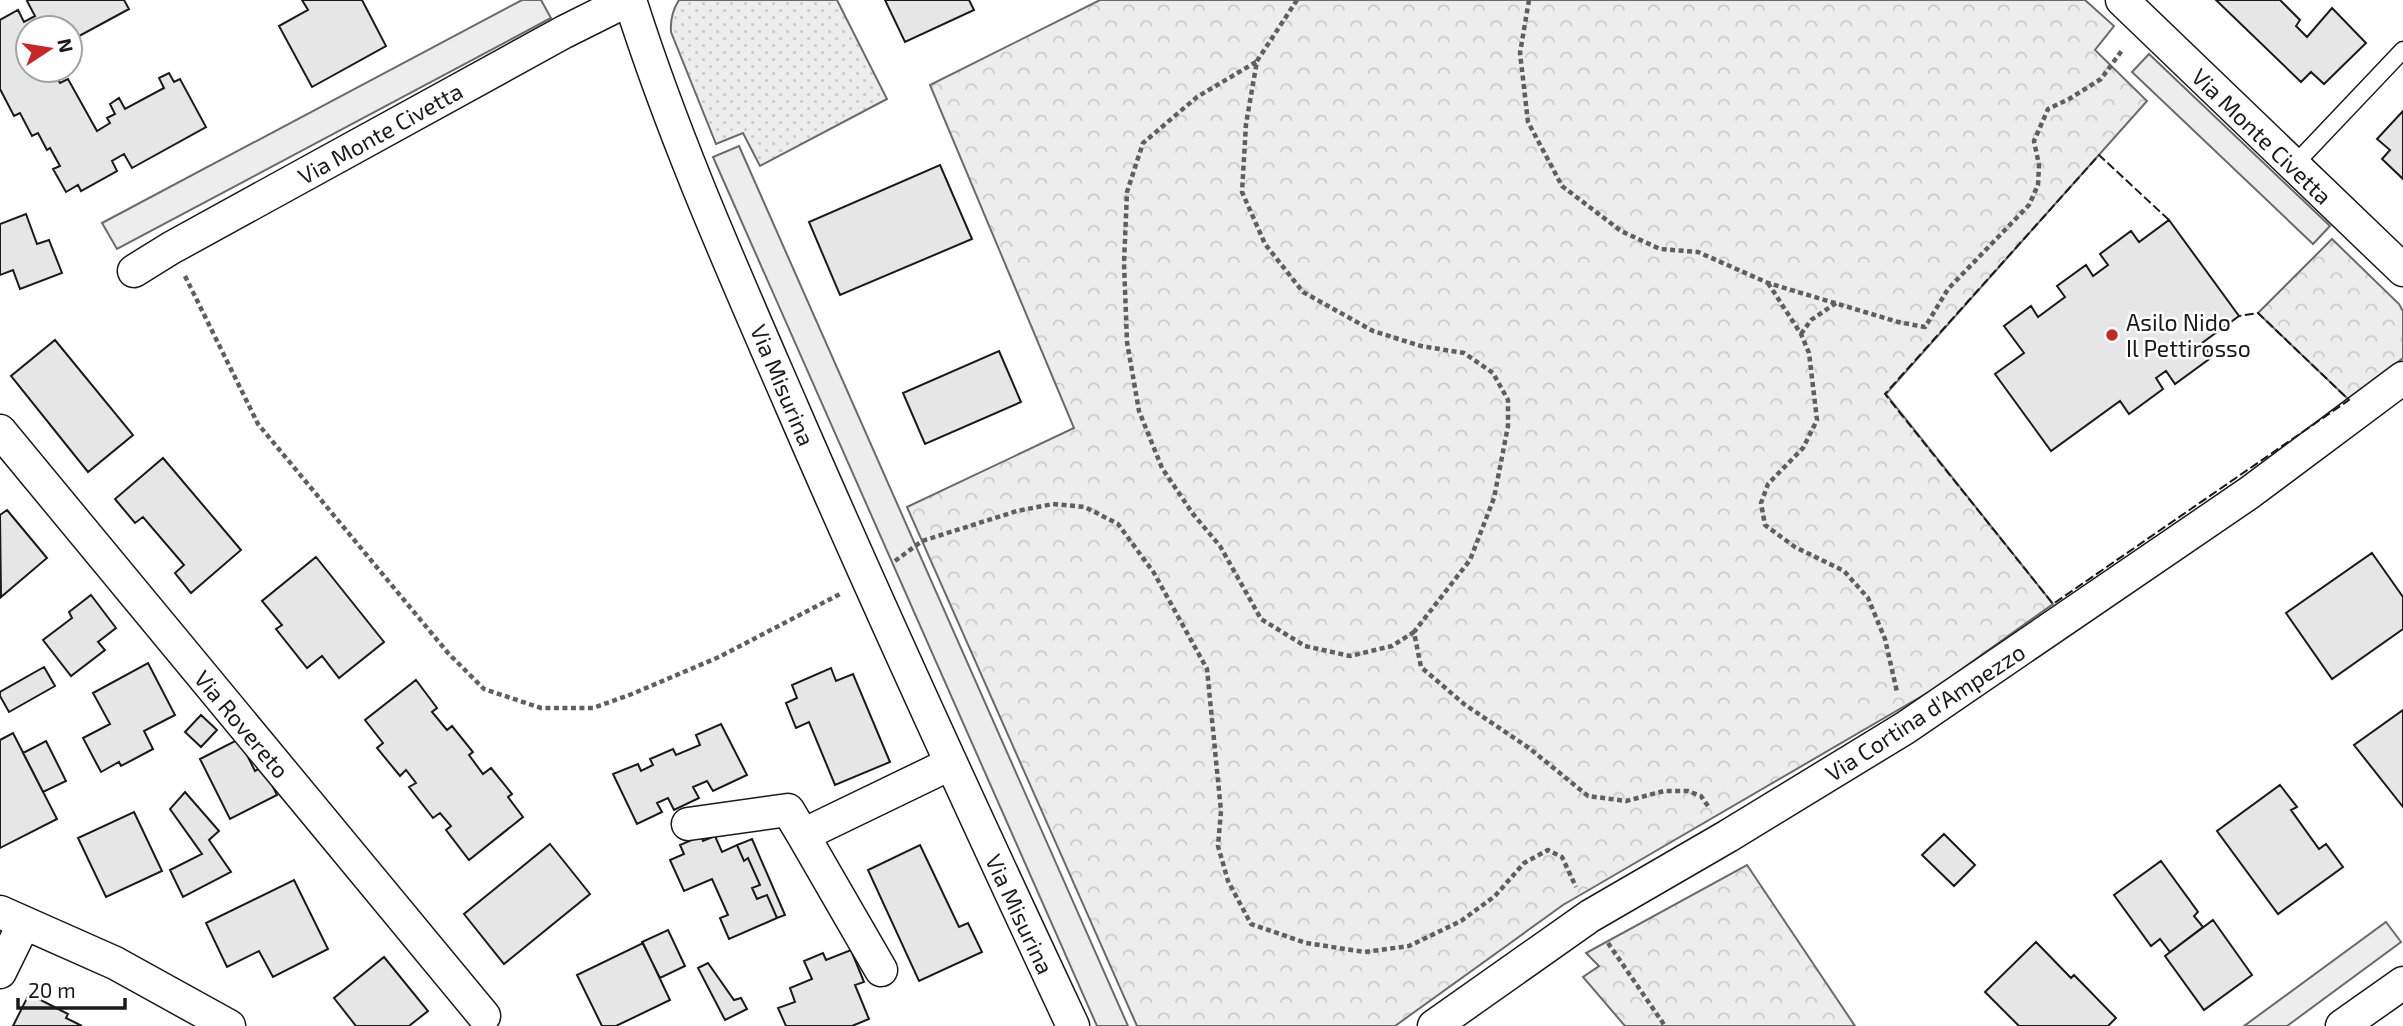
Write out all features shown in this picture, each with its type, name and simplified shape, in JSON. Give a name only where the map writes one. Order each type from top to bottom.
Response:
[{"type":"street","name":"Via Monte Civetta","points":[[134,271],[171,248],[564,32],[629,0]]},
{"type":"street","name":"Via Misurina","points":[[629,0],[678,134],[763,341],[867,582],[1073,1026]]},
{"type":"street","name":"Via Monte Civetta","points":[[2133,11],[2403,270]]},
{"type":"street","name":"Via Cortina d'Ampezzo","points":[[1434,1026],[1590,916],[1905,728],[2249,493],[2403,378]]},
{"type":"street","name":"Via Rovereto","points":[[0,431],[484,1016]]},
{"type":"street","points":[[803,835],[950,764]]},
{"type":"street","points":[[688,824],[788,810],[881,970]]},
{"type":"street","points":[[0,972],[12,917],[116,963],[229,1026]]},
{"type":"street","points":[[2342,1026],[2403,983]]},
{"type":"lane","points":[[2293,166],[2403,50]]},
{"type":"path","points":[[1257,61],[1197,97],[1143,143],[1127,192],[1124,263],[1127,342],[1139,411],[1162,468],[1193,514],[1220,546],[1261,619],[1305,646],[1350,656],[1392,646],[1414,632],[1470,559],[1494,498],[1508,426],[1508,400],[1493,373],[1464,353],[1421,346],[1373,331],[1303,292],[1265,244],[1242,192],[1246,124],[1257,61],[1297,0]]},
{"type":"path","points":[[1529,0],[1520,53],[1528,122],[1562,186],[1621,231],[1660,249],[1698,252],[1768,283],[1898,322],[1925,327],[1948,289],[2029,205],[2038,185],[2039,165],[2034,141],[2048,109],[2101,79],[2133,11]]},
{"type":"path","points":[[1768,283],[1801,334],[1809,354],[1817,420],[1803,448],[1768,484],[1761,503],[1765,525],[1795,547],[1844,571],[1868,598],[1885,639],[1905,728]]},
{"type":"path","points":[[1801,334],[1811,320],[1836,303]]},
{"type":"path","points":[[1414,632],[1420,667],[1464,704],[1529,748],[1588,796],[1626,801],[1664,791],[1688,791],[1701,796],[1728,836]]},
{"type":"green space","points":[[679,0],[837,0],[887,99],[760,166],[743,133],[716,144],[671,32],[672,16]]},
{"type":"green space","points":[[1100,0],[2085,0],[2114,26],[2095,50],[2147,101],[1886,394],[2053,604],[1934,689],[1563,905],[1395,1026],[1137,1026],[907,507],[1074,428],[930,85]]},
{"type":"green space","points":[[2332,239],[2403,311],[2403,358],[2349,400],[2258,313]]},
{"type":"green space","points":[[1747,865],[1855,1026],[1625,1026],[1583,977],[1599,966],[1586,953]]},
{"type":"shaded area","points":[[522,0],[541,0],[551,18],[117,249],[102,223]]},
{"type":"shaded area","points":[[2149,54],[2330,226],[2313,244],[2132,72]]},
{"type":"shaded area","points":[[739,146],[1128,1026],[1097,1026],[713,157]]},
{"type":"shaded area","points":[[2386,922],[2401,942],[2287,1026],[2244,1026]]},
{"type":"building","points":[[124,0],[129,9],[84,33],[84,14],[34,14],[27,1]]},
{"type":"building","points":[[302,0],[362,0],[386,46],[312,87],[279,26],[308,10]]},
{"type":"building","points":[[885,0],[969,0],[974,10],[905,42]]},
{"type":"building","points":[[2216,0],[2280,0],[2300,20],[2296,26],[2307,37],[2332,8],[2366,43],[2324,84],[2311,72],[2301,82]]},
{"type":"building","points":[[18,10],[20,14],[14,14],[14,84],[71,84],[97,131],[110,123],[107,118],[115,114],[110,104],[119,98],[125,109],[164,88],[159,78],[169,73],[174,82],[180,79],[206,127],[132,168],[124,154],[112,161],[117,171],[81,191],[78,185],[66,192],[53,169],[60,166],[50,148],[47,150],[38,133],[32,136],[20,113],[14,116],[0,89],[0,20]]},
{"type":"building","points":[[2403,111],[2403,179],[2382,159],[2390,150],[2377,139]]},
{"type":"building","points":[[940,165],[972,239],[840,295],[809,222]]},
{"type":"building","points":[[26,214],[37,244],[49,240],[62,273],[20,289],[13,270],[0,275],[0,224]]},
{"type":"building","name":"Asilo Nido Il Pettirosso","points":[[2169,220],[2239,316],[2202,343],[2212,357],[2175,384],[2166,371],[2156,378],[2163,389],[2129,414],[2120,401],[2051,451],[1995,374],[2024,353],[2004,326],[2031,306],[2038,317],[2065,297],[2057,286],[2086,265],[2093,276],[2108,265],[2100,254],[2131,231],[2139,242]]},
{"type":"building","points":[[55,340],[133,435],[88,472],[11,376]]},
{"type":"building","points":[[999,351],[1021,402],[925,444],[903,393]]},
{"type":"building","points":[[163,458],[241,550],[191,593],[175,573],[184,565],[143,517],[135,523],[115,499]]},
{"type":"building","points":[[7,510],[47,558],[1,597],[0,515]]},
{"type":"building","points":[[2372,553],[2403,597],[2403,629],[2332,679],[2286,613]]},
{"type":"building","points":[[316,557],[384,642],[339,678],[322,656],[307,668],[276,629],[282,625],[262,601]]},
{"type":"building","points":[[91,595],[116,628],[98,642],[105,650],[71,676],[43,640],[72,618],[69,612]]},
{"type":"building","points":[[148,663],[175,715],[144,731],[153,749],[121,766],[119,762],[101,772],[83,738],[110,724],[93,693]]},
{"type":"building","points":[[44,667],[55,686],[9,712],[0,692]]},
{"type":"building","points":[[831,668],[836,681],[853,674],[890,762],[835,785],[809,722],[796,728],[786,703],[797,698],[792,685]]},
{"type":"building","points":[[416,680],[437,708],[432,712],[447,730],[452,726],[473,752],[469,755],[483,774],[491,768],[512,794],[508,797],[523,817],[469,860],[446,830],[451,826],[440,813],[433,818],[409,787],[416,783],[406,770],[400,776],[377,748],[383,743],[365,720]]},
{"type":"building","points":[[2403,710],[2403,807],[2354,745]]},
{"type":"building","points":[[201,715],[217,730],[201,747],[185,732]]},
{"type":"building","points":[[721,724],[747,775],[713,791],[707,781],[693,787],[699,798],[674,810],[668,798],[657,803],[662,812],[637,824],[613,774],[638,764],[641,771],[653,765],[650,759],[673,749],[676,755],[700,745],[696,735]]},
{"type":"building","points":[[13,733],[57,819],[0,848],[0,740]]},
{"type":"building","points":[[239,739],[255,771],[263,766],[277,795],[230,819],[200,759]]},
{"type":"building","points":[[46,741],[66,781],[43,792],[23,753]]},
{"type":"building","points":[[2280,785],[2297,807],[2291,810],[2319,849],[2326,844],[2343,867],[2278,914],[2217,831]]},
{"type":"building","points":[[185,792],[219,831],[209,840],[231,872],[183,897],[170,870],[202,854],[170,809]]},
{"type":"building","points":[[134,812],[162,871],[106,897],[78,838]]},
{"type":"building","points":[[1944,834],[1975,865],[1954,886],[1922,855]]},
{"type":"building","points":[[701,836],[703,841],[715,836],[722,852],[737,845],[744,861],[748,858],[760,885],[752,888],[757,899],[767,895],[777,918],[729,939],[720,918],[728,915],[712,879],[684,891],[670,860],[684,854],[680,845]]},
{"type":"building","points":[[752,839],[785,915],[777,918],[767,895],[757,899],[752,888],[760,885],[748,858],[744,861],[737,845]]},
{"type":"building","points":[[550,844],[590,894],[504,964],[464,914]]},
{"type":"building","points":[[920,845],[959,927],[968,923],[982,952],[919,981],[868,870]]},
{"type":"building","points":[[2161,861],[2198,912],[2194,916],[2203,927],[2170,952],[2160,939],[2151,946],[2114,895]]},
{"type":"building","points":[[294,880],[328,949],[273,977],[259,951],[227,967],[206,923]]},
{"type":"building","points":[[2213,920],[2252,975],[2204,1010],[2165,956]]},
{"type":"building","points":[[668,930],[685,966],[660,978],[642,942]]},
{"type":"building","points":[[2036,942],[2071,978],[2074,975],[2116,1018],[2108,1026],[2019,1026],[1985,992]]},
{"type":"building","points":[[643,943],[670,1000],[616,1026],[602,1026],[577,975]]},
{"type":"building","points":[[851,950],[864,982],[855,985],[869,1019],[852,1026],[786,1026],[778,1008],[795,1002],[790,988],[812,979],[804,961],[823,953],[826,960]]},
{"type":"building","points":[[384,957],[428,1011],[409,1026],[356,1026],[334,998]]},
{"type":"building","points":[[708,963],[734,1000],[741,998],[747,1009],[725,1020],[698,968]]},
{"type":"building","points":[[29,994],[68,1014],[66,1018],[82,1026],[13,1026]]},
{"type":"fence","points":[[2169,220],[2099,155],[1885,394],[2053,604],[2349,400],[2258,313],[2239,316]]},
{"type":"place","name":"Asilo Nido Il Pettirosso","points":[[2112,335]]}]
